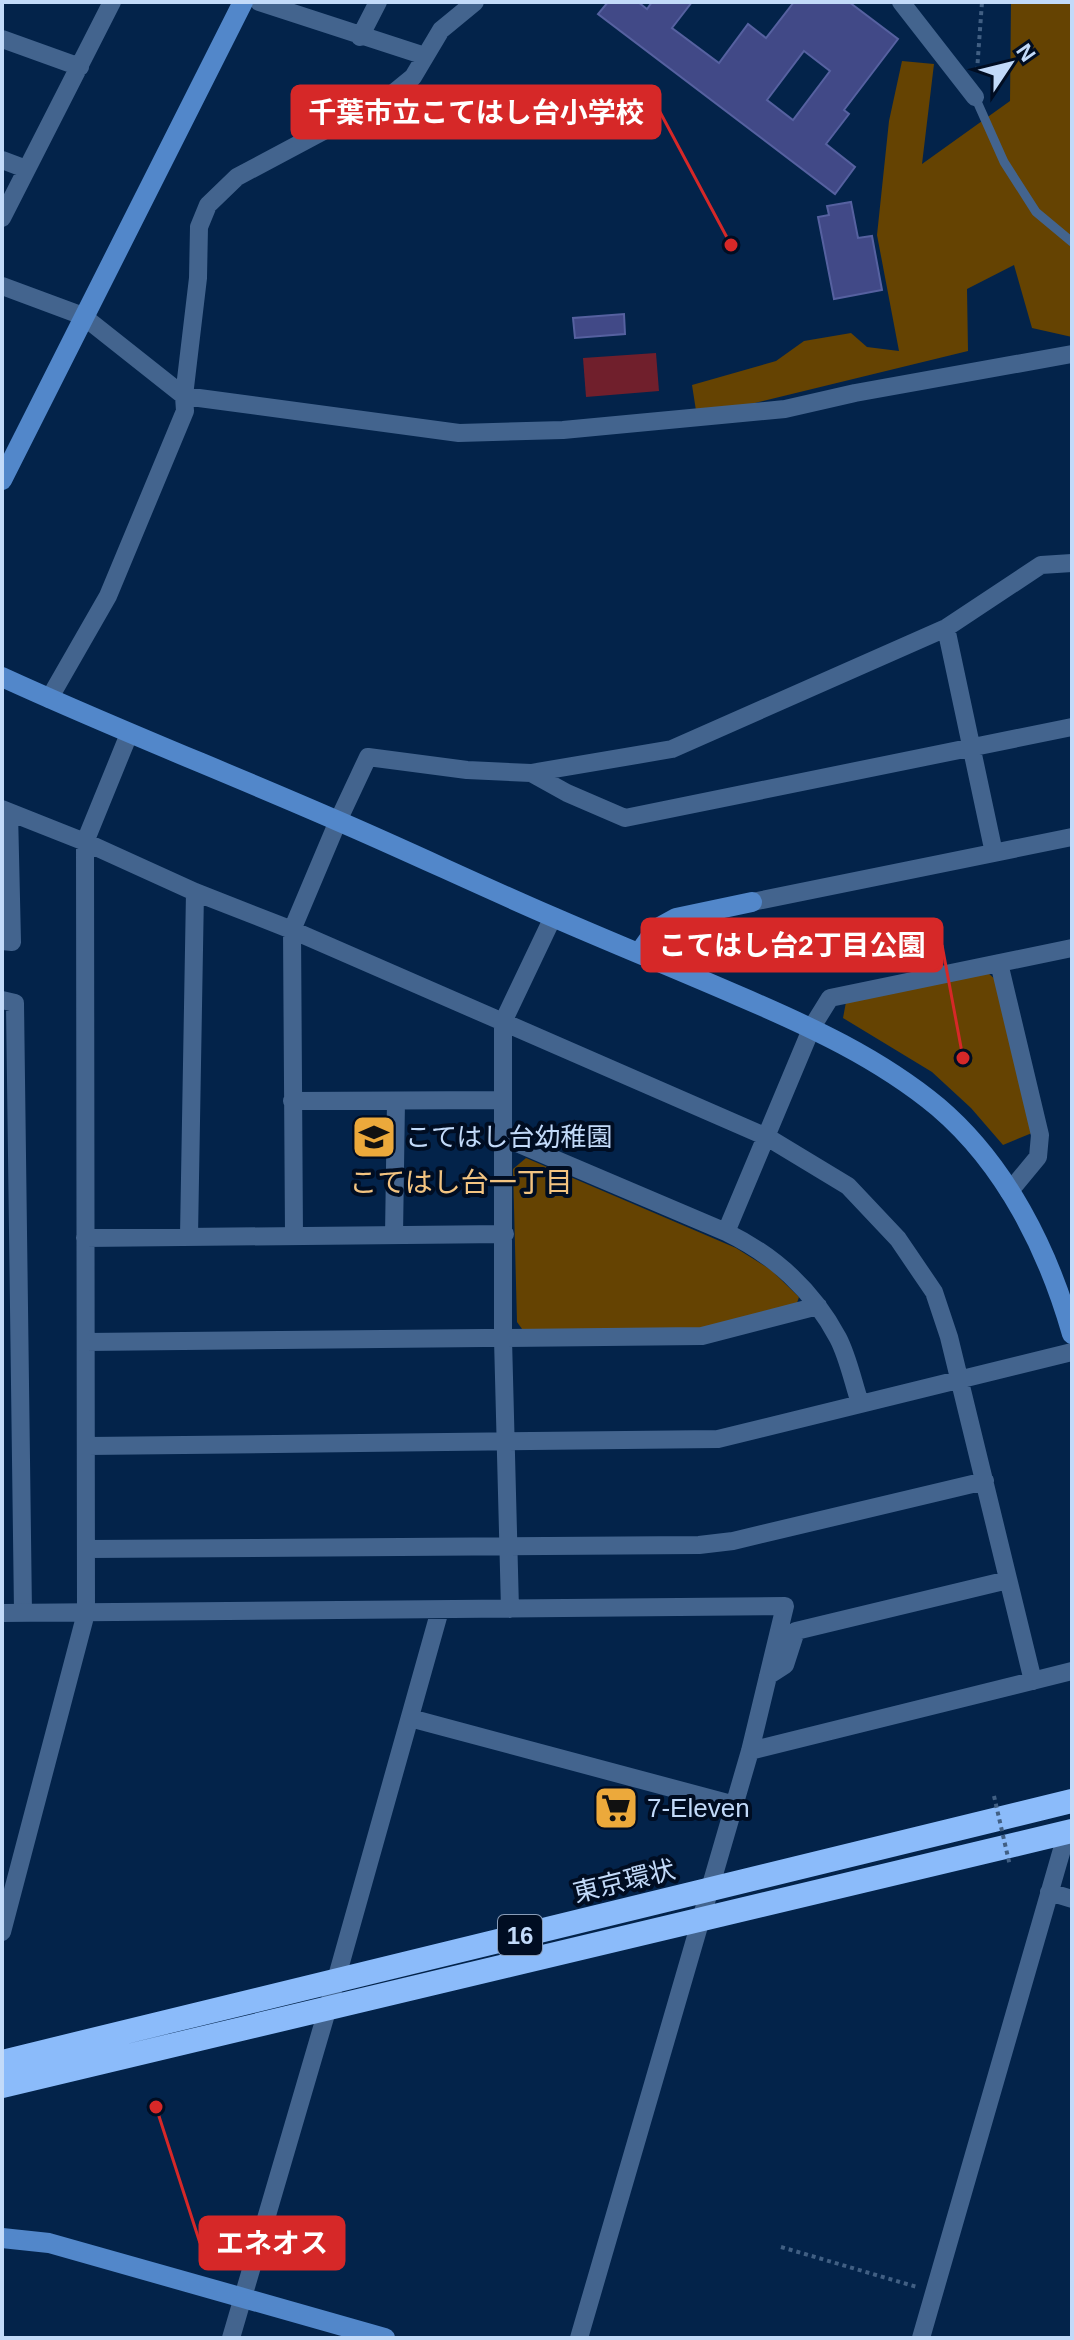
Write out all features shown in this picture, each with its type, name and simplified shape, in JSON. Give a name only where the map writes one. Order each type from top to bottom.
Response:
[{"type":"highway","name":"東京環状","points":[[2,2062],[1072,1801]]},
{"type":"highway","name":"東京環状","points":[[2,2086],[1069,1831]]},
{"type":"street","points":[[2,218],[112,2]]},
{"type":"street","points":[[2,480],[243,2]]},
{"type":"street","points":[[259,2],[425,56]]},
{"type":"street","points":[[360,37],[378,2]]},
{"type":"street","points":[[49,699],[108,596],[185,411],[184,396],[198,278],[199,227],[208,205],[237,177],[391,95],[413,77],[441,30],[475,2]]},
{"type":"street","points":[[901,2],[975,97]]},
{"type":"street","points":[[2,39],[80,67]]},
{"type":"street","points":[[2,160],[26,169]]},
{"type":"street","points":[[2,286],[83,316],[184,396],[459,433],[563,430],[785,409],[855,393],[1072,354]]},
{"type":"street","points":[[294,1235],[292,930],[368,757],[467,770],[531,773],[672,749],[946,628],[1041,565],[1072,563]]},
{"type":"street","points":[[946,628],[994,853]]},
{"type":"street","points":[[2,677],[812,1027],[899,1078],[939,1109],[971,1140],[1023,1212],[1059,1288],[1072,1334]]},
{"type":"street","points":[[531,773],[567,793],[625,818],[1072,727]]},
{"type":"street","points":[[2,1932],[86,1613],[85,842],[129,734]]},
{"type":"street","points":[[2,941],[12,942],[5,811],[292,930],[767,1137],[848,1186],[898,1239],[934,1292],[985,1481],[1033,1681]]},
{"type":"street","points":[[639,953],[656,929],[676,918],[1072,837]]},
{"type":"street","points":[[189,1236],[195,892]]},
{"type":"street","points":[[510,1609],[503,1339],[503,1022],[553,917]]},
{"type":"street","points":[[726,1232],[812,1027],[830,998],[1072,948]]},
{"type":"street","points":[[999,963],[1040,1135],[1038,1157],[1009,1192]]},
{"type":"street","points":[[2,1000],[15,1003],[11,1416],[23,1612]]},
{"type":"street","points":[[292,1101],[502,1100]]},
{"type":"street","points":[[394,1235],[396,1101]]},
{"type":"street","points":[[505,1138],[726,1232],[753,1246],[790,1272],[818,1306],[839,1340],[860,1403]]},
{"type":"street","points":[[85,1238],[505,1234]]},
{"type":"street","points":[[86,1342],[702,1336],[818,1306]]},
{"type":"street","points":[[88,1446],[718,1439],[1072,1352]]},
{"type":"street","points":[[88,1549],[699,1545],[733,1541],[985,1481]]},
{"type":"street","points":[[768,1676],[785,1665],[796,1631],[1008,1580]]},
{"type":"street","points":[[2,1613],[785,1606],[735,1805],[579,2338]]},
{"type":"street","points":[[231,2338],[440,1610]]},
{"type":"street","points":[[750,1751],[1072,1671]]},
{"type":"street","points":[[410,1718],[735,1805]]},
{"type":"street","points":[[921,2338],[1069,1831]]},
{"type":"street","points":[[1049,1892],[1072,1899]]},
{"type":"street","points":[[2,2238],[49,2243],[385,2338]]},
{"type":"lane","points":[[975,97],[1004,162],[1036,212],[1072,242]]},
{"type":"path","points":[[975,97],[982,2]]},
{"type":"path","points":[[994,1796],[1010,1866]]},
{"type":"path","points":[[781,2247],[934,2292]]},
{"type":"shaded area","points":[[1011,2],[1072,2],[1072,337],[1032,328],[1014,265],[967,289],[968,351],[697,417],[692,385],[776,361],[804,341],[851,333],[867,347],[899,351],[877,235],[889,121],[902,61],[934,64],[922,164],[1010,101]]},
{"type":"shaded area","points":[[656,353],[659,391],[586,397],[583,358]]},
{"type":"shaded area","points":[[987,972],[997,981],[1032,1133],[1003,1145],[971,1108],[932,1072],[843,1018],[846,1002]]},
{"type":"shaded area","points":[[526,1158],[736,1248],[771,1270],[799,1297],[796,1306],[696,1330],[525,1333],[517,1322],[513,1169]]},
{"type":"building","points":[[608,2],[638,2],[647,9],[652,2],[692,2],[672,28],[719,63],[748,24],[766,38],[794,2],[849,2],[898,39],[844,110],[849,114],[826,144],[855,167],[835,194],[598,14]],"holes":[[[804,51],[830,71],[793,120],[767,100]]]},
{"type":"building","points":[[851,202],[858,238],[872,236],[882,290],[834,299],[818,217],[829,215],[827,206]]},
{"type":"building","points":[[624,314],[625,334],[575,338],[573,318]]},
{"type":"place","name":"千葉市立こてはし台小学校","points":[[731,245]]},
{"type":"place","name":"こてはし台2丁目公園","points":[[963,1058]]},
{"type":"place","name":"こてはし台幼稚園","points":[[374,1137]]},
{"type":"place","name":"7-Eleven","points":[[616,1808]]},
{"type":"place","name":"エネオス","points":[[156,2107]]},
{"type":"district","name":"こてはし台一丁目","points":[[461,1182]]}]
